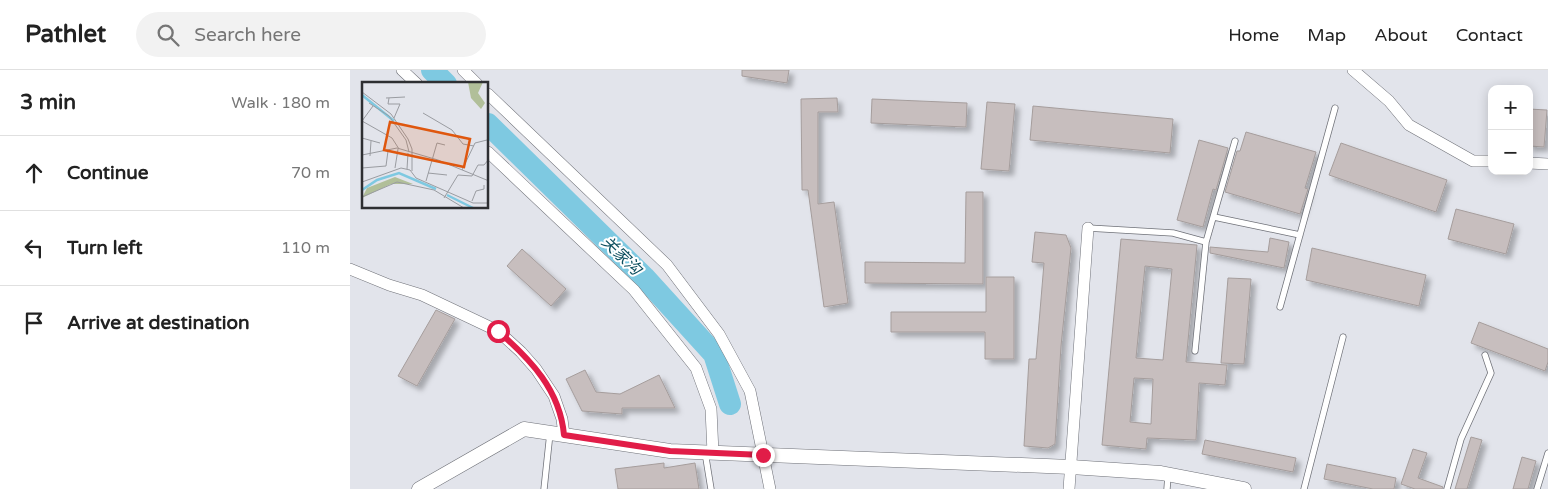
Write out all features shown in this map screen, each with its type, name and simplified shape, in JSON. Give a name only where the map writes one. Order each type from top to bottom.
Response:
[{"type":"street","points":[[402,70],[414,82]]},
{"type":"street","points":[[463,70],[475,82]]},
{"type":"street","points":[[1353,70],[1389,101],[1409,125],[1473,161],[1488,161]]},
{"type":"street","points":[[489,95],[667,265],[719,334],[750,391],[770,489]]},
{"type":"street","points":[[489,153],[634,290],[696,368],[711,409],[709,453]]},
{"type":"street","points":[[1533,163],[1548,164]]},
{"type":"street","points":[[1069,489],[1088,228]]},
{"type":"street","points":[[350,269],[389,285],[422,295],[498,331],[526,357],[554,396],[562,419],[557,434]]},
{"type":"street","points":[[419,489],[524,429],[670,451],[1071,467],[1168,474],[1244,489]]},
{"type":"lane","points":[[1280,307],[1335,108]]},
{"type":"lane","points":[[1195,351],[1206,242],[1235,141]]},
{"type":"lane","points":[[1214,217],[1300,235]]},
{"type":"lane","points":[[1088,228],[1174,233],[1206,242]]},
{"type":"lane","points":[[1304,489],[1343,337]]},
{"type":"lane","points":[[1447,489],[1461,440],[1491,373],[1485,356]]},
{"type":"lane","points":[[544,489],[557,434]]},
{"type":"lane","points":[[709,453],[711,489]]},
{"type":"lane","points":[[1537,489],[1548,453]]},
{"type":"lane","points":[[1167,489],[1168,474]]},
{"type":"building","points":[[742,70],[789,70],[787,83],[742,76]]},
{"type":"building","points":[[837,98],[838,112],[818,112],[818,204],[834,202],[848,303],[824,307],[808,190],[802,190],[801,99]]},
{"type":"building","points":[[872,99],[967,103],[966,127],[871,123]]},
{"type":"building","points":[[987,102],[1015,104],[1009,171],[981,169]]},
{"type":"building","points":[[1033,106],[1173,119],[1170,153],[1030,140]]},
{"type":"building","points":[[1533,109],[1547,110],[1544,147],[1533,146]]},
{"type":"building","points":[[1246,132],[1316,152],[1305,188],[1308,189],[1300,214],[1225,192],[1237,151],[1240,151]]},
{"type":"building","points":[[1199,140],[1228,148],[1216,190],[1213,189],[1203,227],[1177,220]]},
{"type":"building","points":[[1341,143],[1447,180],[1436,212],[1329,175]]},
{"type":"building","points":[[966,192],[983,192],[983,284],[865,283],[865,262],[965,263]]},
{"type":"building","points":[[1456,209],[1514,224],[1506,254],[1448,239]]},
{"type":"building","points":[[1035,232],[1066,235],[1071,248],[1061,346],[1055,444],[1048,448],[1024,446],[1029,359],[1036,359],[1044,263],[1032,262]]},
{"type":"building","points":[[1270,238],[1289,242],[1284,268],[1210,253],[1210,247],[1268,252]]},
{"type":"building","points":[[1121,239],[1197,245],[1186,362],[1227,365],[1225,385],[1199,383],[1196,440],[1147,438],[1146,449],[1102,445]],"holes":[[[1145,266],[1172,269],[1163,360],[1136,358]],[[1134,378],[1153,379],[1151,424],[1130,422]]]},
{"type":"building","points":[[1312,248],[1426,275],[1419,306],[1306,280]]},
{"type":"building","points":[[522,249],[566,289],[551,306],[507,266]]},
{"type":"building","points":[[986,277],[1014,277],[1014,359],[985,359],[985,332],[891,332],[891,312],[986,312]]},
{"type":"building","points":[[1228,278],[1251,279],[1244,364],[1221,363]]},
{"type":"building","points":[[436,310],[455,319],[417,386],[398,376]]},
{"type":"building","points":[[1479,322],[1548,349],[1548,362],[1545,371],[1471,343]]},
{"type":"building","points":[[585,370],[596,392],[620,394],[659,375],[675,408],[622,408],[622,414],[582,411],[566,379]]},
{"type":"building","points":[[1471,437],[1482,440],[1467,489],[1455,489]]},
{"type":"building","points":[[1205,440],[1296,458],[1293,472],[1202,454]]},
{"type":"building","points":[[1413,449],[1427,453],[1418,478],[1443,487],[1442,489],[1415,489],[1401,484]]},
{"type":"building","points":[[1522,457],[1536,461],[1528,489],[1513,489]]},
{"type":"building","points":[[664,463],[664,468],[695,463],[699,489],[618,489],[615,469]]},
{"type":"building","points":[[1327,464],[1396,478],[1394,489],[1373,489],[1324,479]]},
{"type":"waterway","name":"关家沟","points":[[432,70],[444,82]]},
{"type":"waterway","name":"关家沟","points":[[489,125],[644,277],[714,354],[730,404]]},
{"type":"route","points":[[498,331],[536,369],[554,396],[562,419],[564,435],[670,451],[763,455]]}]
